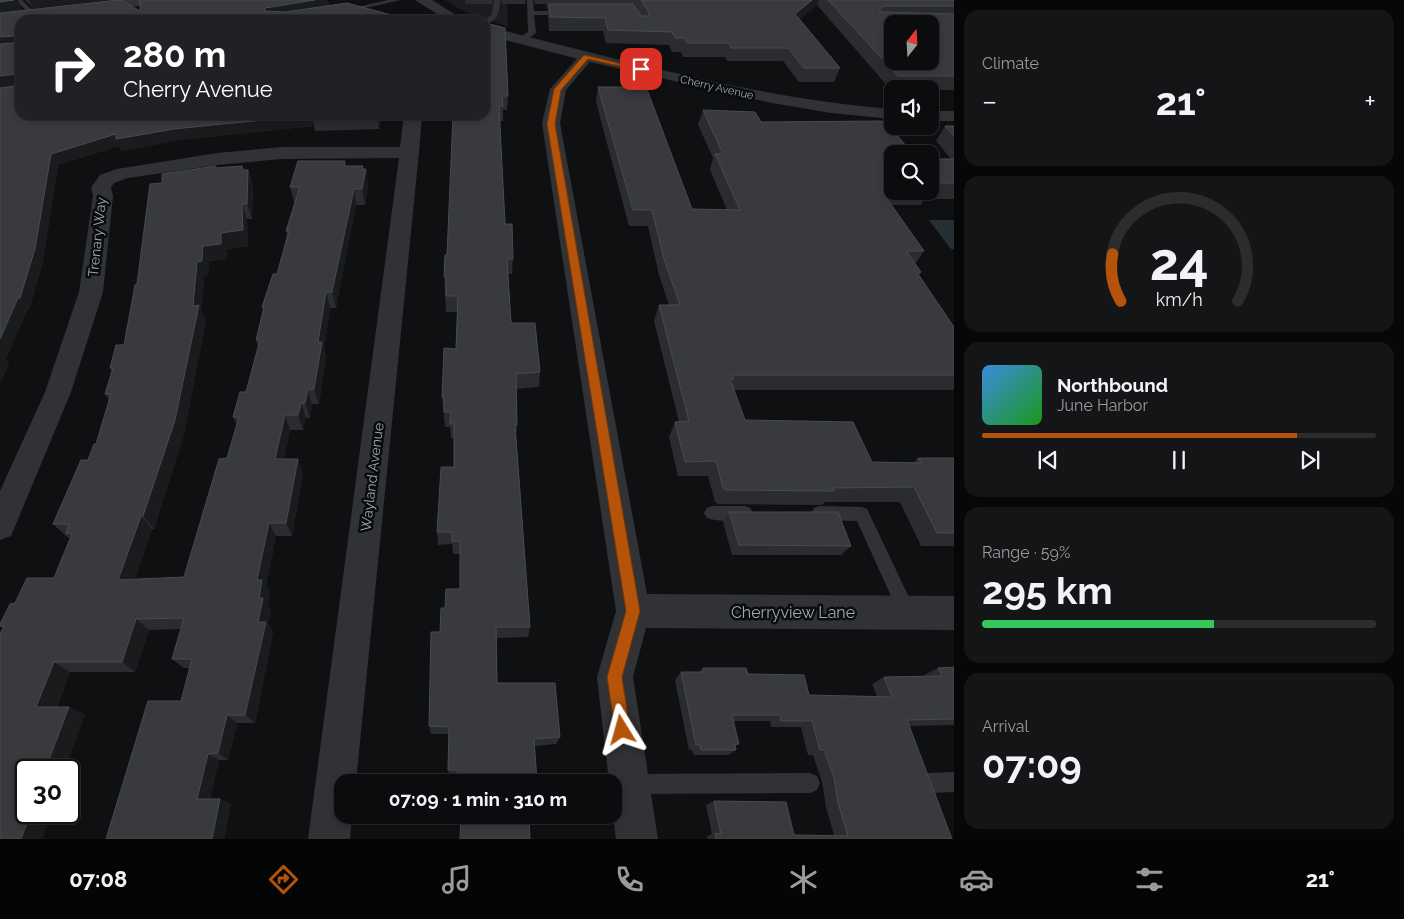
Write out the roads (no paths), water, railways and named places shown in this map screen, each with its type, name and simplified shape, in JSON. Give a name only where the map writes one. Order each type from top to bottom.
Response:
[{"type":"street","points":[[80,8],[118,2],[158,0]]},
{"type":"street","points":[[422,0],[448,15]]},
{"type":"street","points":[[23,15],[37,13]]},
{"type":"street","name":"Cherry Avenue","points":[[490,32],[586,57],[781,102],[884,113]]},
{"type":"street","points":[[586,57],[558,89],[551,124],[633,611],[615,677],[637,839]]},
{"type":"street","points":[[939,116],[954,116]]},
{"type":"street","name":"Wayland Avenue","points":[[329,839],[413,120]]},
{"type":"street","name":"Trenary Way","points":[[0,526],[58,392],[91,292],[102,196],[101,188],[107,179],[124,173],[217,158],[282,153],[410,152]]},
{"type":"street","name":"Cherryview Lane","points":[[633,611],[954,613]]},
{"type":"lane","points":[[18,0],[37,13]]},
{"type":"lane","points":[[334,12],[398,0]]},
{"type":"lane","points":[[490,21],[496,14],[497,0]]},
{"type":"lane","points":[[520,41],[532,32],[530,0]]},
{"type":"lane","points":[[531,13],[578,13]]},
{"type":"lane","points":[[712,513],[762,513]]},
{"type":"lane","points":[[802,513],[862,514],[908,613]]},
{"type":"lane","points":[[928,783],[954,782]]},
{"type":"lane","points":[[630,784],[810,783]]}]
